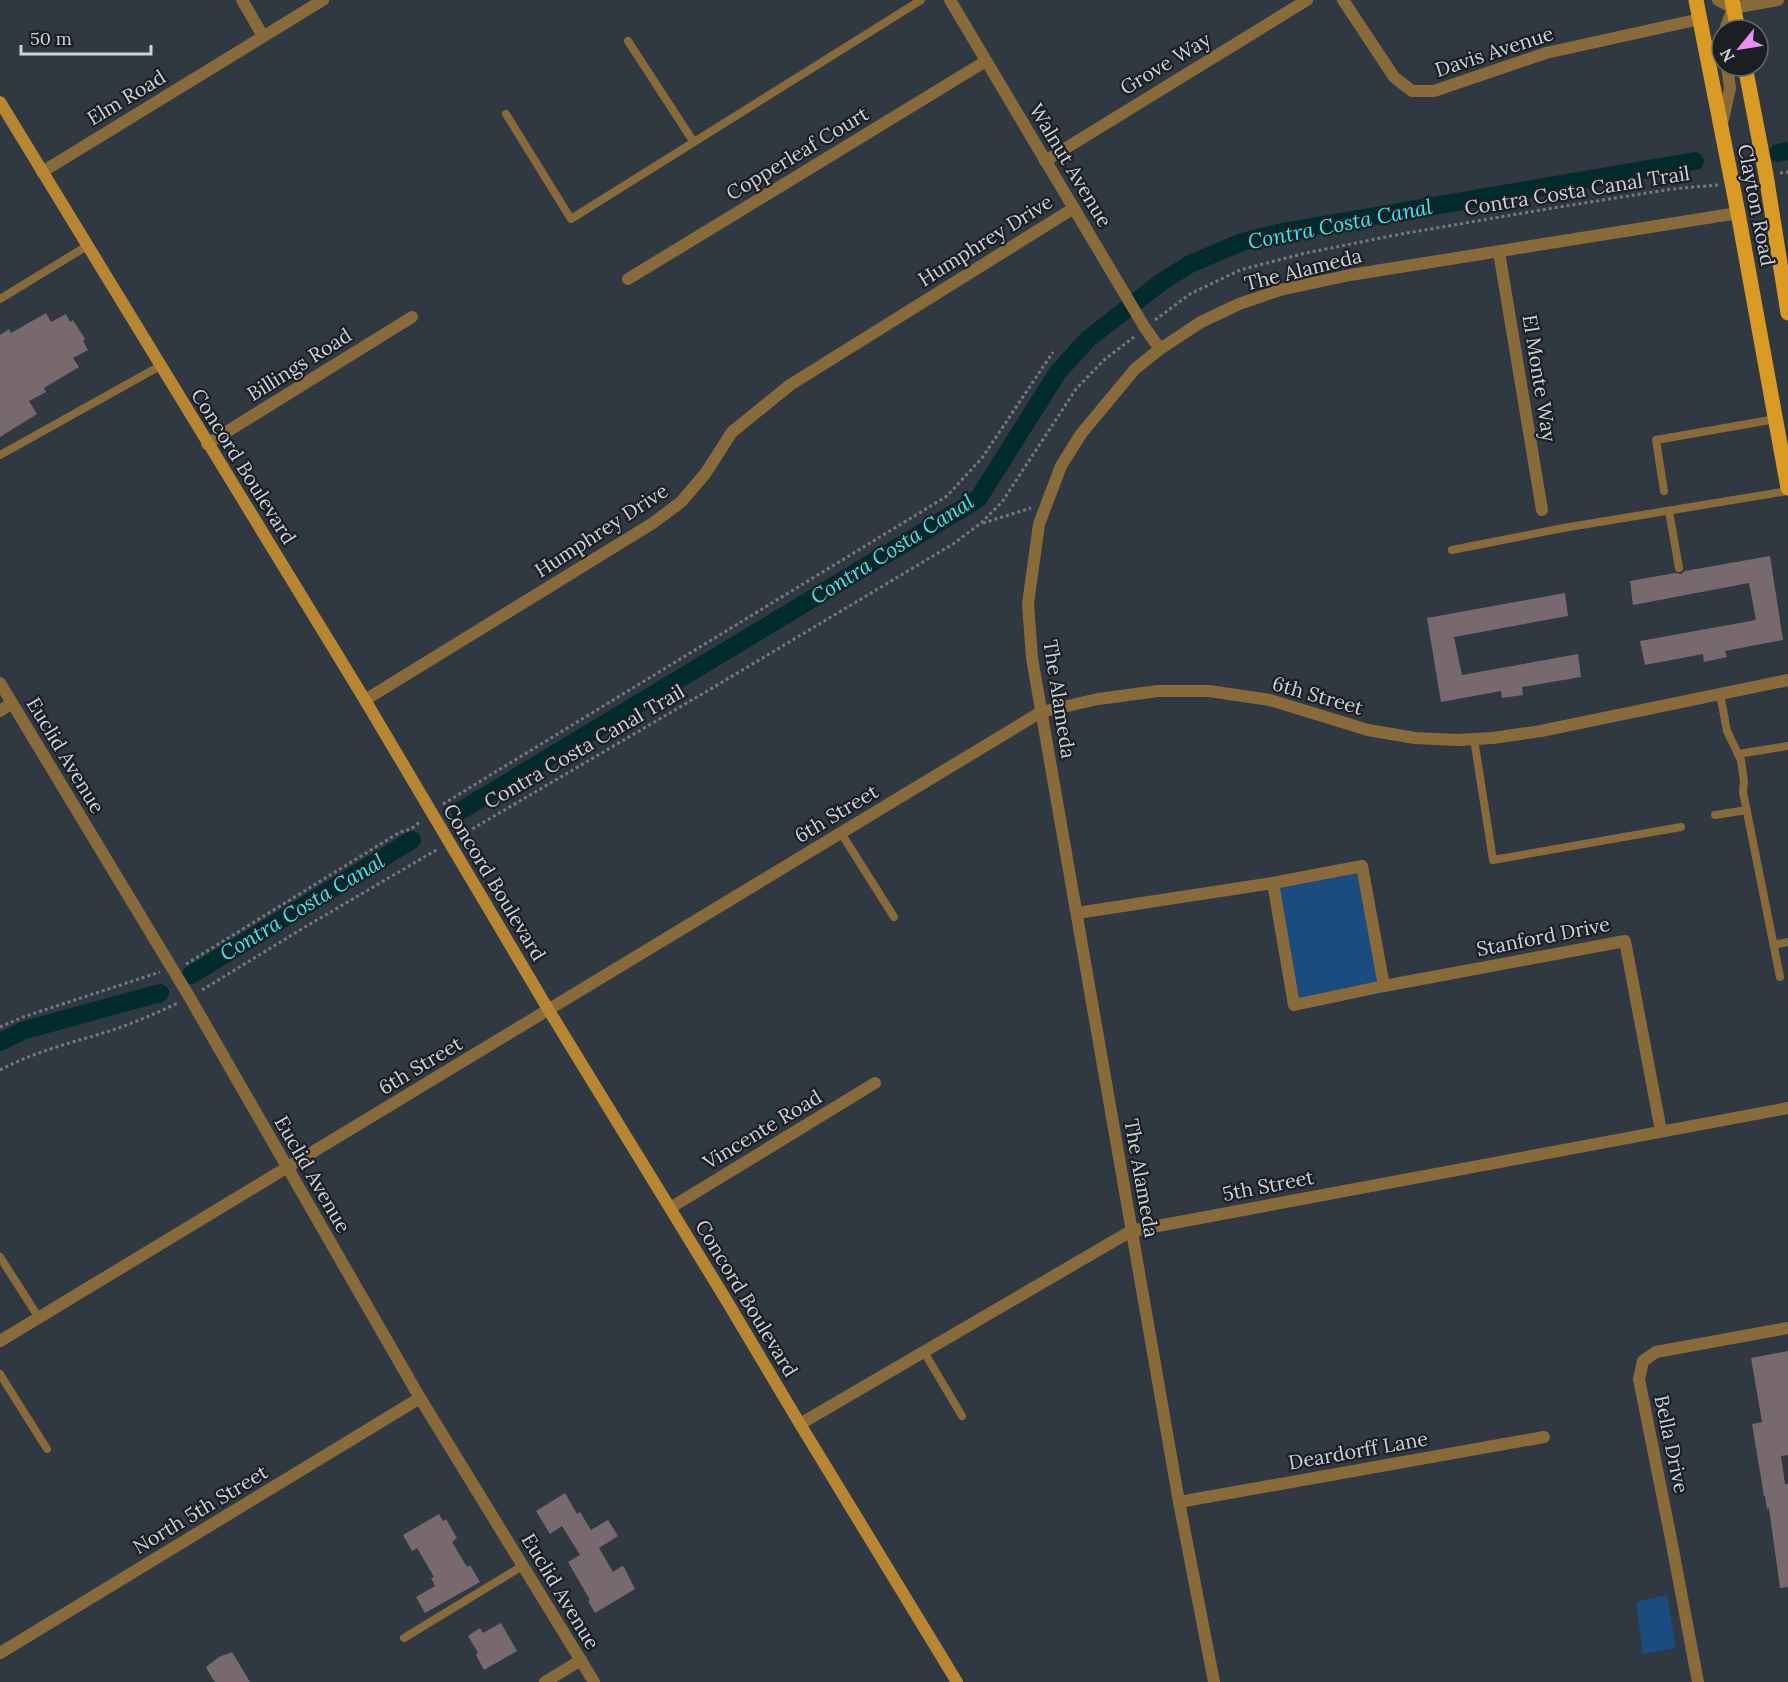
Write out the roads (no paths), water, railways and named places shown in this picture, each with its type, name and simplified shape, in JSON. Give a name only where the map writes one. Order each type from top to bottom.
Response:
[{"type":"main road","name":"Clayton Road","points":[[1696,0],[1722,127],[1788,489]]},
{"type":"main road","name":"Clayton Road","points":[[1746,78],[1766,175],[1788,313]]},
{"type":"street","points":[[242,0],[264,36]]},
{"type":"street","name":"Elm Road","points":[[42,172],[323,0]]},
{"type":"street","name":"Walnut Avenue","points":[[950,0],[1145,328],[1160,349]]},
{"type":"street","name":"Grove Way","points":[[1045,161],[1307,0]]},
{"type":"street","name":"Davis Avenue","points":[[1343,0],[1394,77],[1412,91],[1434,91],[1546,53],[1700,19]]},
{"type":"street","points":[[1718,0],[1733,4],[1778,0]]},
{"type":"street","name":"Copperleaf Court","points":[[628,279],[986,61]]},
{"type":"street","points":[[1722,127],[1730,88],[1729,78]]},
{"type":"street","name":"Concord Boulevard","points":[[0,102],[365,700],[548,1009],[957,1682]]},
{"type":"street","name":"Humphrey Drive","points":[[365,700],[653,523],[681,502],[705,474],[732,432],[790,385],[1074,208]]},
{"type":"street","name":"The Alameda","points":[[1214,1682],[1179,1502],[1032,658],[1028,604],[1039,524],[1046,503],[1061,466],[1081,434],[1135,369],[1201,322],[1239,304],[1280,290],[1350,275],[1738,213]]},
{"type":"street","name":"El Monte Way","points":[[1499,252],[1542,510]]},
{"type":"street","name":"Billings Road","points":[[207,444],[412,317]]},
{"type":"street","name":"6th Street","points":[[0,1341],[1041,712],[1098,699],[1158,691],[1209,691],[1270,700],[1368,730],[1416,738],[1457,740],[1542,731],[1788,680]]},
{"type":"street","name":"Euclid Avenue","points":[[0,683],[190,998],[420,1398],[594,1682]]},
{"type":"street","points":[[0,711],[12,703]]},
{"type":"street","points":[[1077,913],[1273,883],[1362,866],[1384,986]]},
{"type":"street","name":"Stanford Drive","points":[[1273,883],[1294,1005],[1625,941],[1660,1131]]},
{"type":"street","name":"Vincente Road","points":[[670,1208],[875,1083]]},
{"type":"street","name":"5th Street","points":[[800,1424],[1131,1231],[1788,1108]]},
{"type":"street","name":"Bella Drive","points":[[1698,1682],[1639,1379],[1643,1361],[1656,1352],[1788,1328]]},
{"type":"street","name":"North 5th Street","points":[[0,1653],[420,1398]]},
{"type":"street","name":"Deardorff Lane","points":[[1179,1502],[1544,1437]]},
{"type":"street","points":[[545,1682],[581,1660]]},
{"type":"lane","points":[[506,114],[571,219],[921,0]]},
{"type":"lane","points":[[628,41],[693,141]]},
{"type":"lane","points":[[0,299],[87,246]]},
{"type":"lane","points":[[0,456],[160,366]]},
{"type":"lane","points":[[1664,491],[1656,440],[1776,420]]},
{"type":"lane","points":[[1452,550],[1563,528],[1788,489]]},
{"type":"lane","points":[[1669,511],[1679,568]]},
{"type":"lane","points":[[1720,694],[1727,731],[1741,760],[1743,792],[1780,977]]},
{"type":"lane","points":[[1474,739],[1493,860],[1681,827]]},
{"type":"lane","points":[[1738,754],[1788,746]]},
{"type":"lane","points":[[1714,815],[1747,810]]},
{"type":"lane","points":[[841,833],[894,917]]},
{"type":"lane","points":[[1774,945],[1788,942]]},
{"type":"lane","points":[[0,1257],[39,1318]]},
{"type":"lane","points":[[924,1352],[962,1416]]},
{"type":"lane","points":[[0,1374],[47,1449]]},
{"type":"lane","points":[[404,1638],[524,1566]]},
{"type":"waterway","name":"Contra Costa Canal","points":[[1778,153],[1788,151]]},
{"type":"waterway","name":"Contra Costa Canal","points":[[460,811],[978,499],[1058,372],[1088,339],[1160,283],[1190,264],[1242,242],[1282,232],[1695,161]]},
{"type":"waterway","name":"Contra Costa Canal","points":[[191,975],[412,840]]},
{"type":"waterway","name":"Contra Costa Canal","points":[[0,1042],[25,1030],[160,993]]}]
